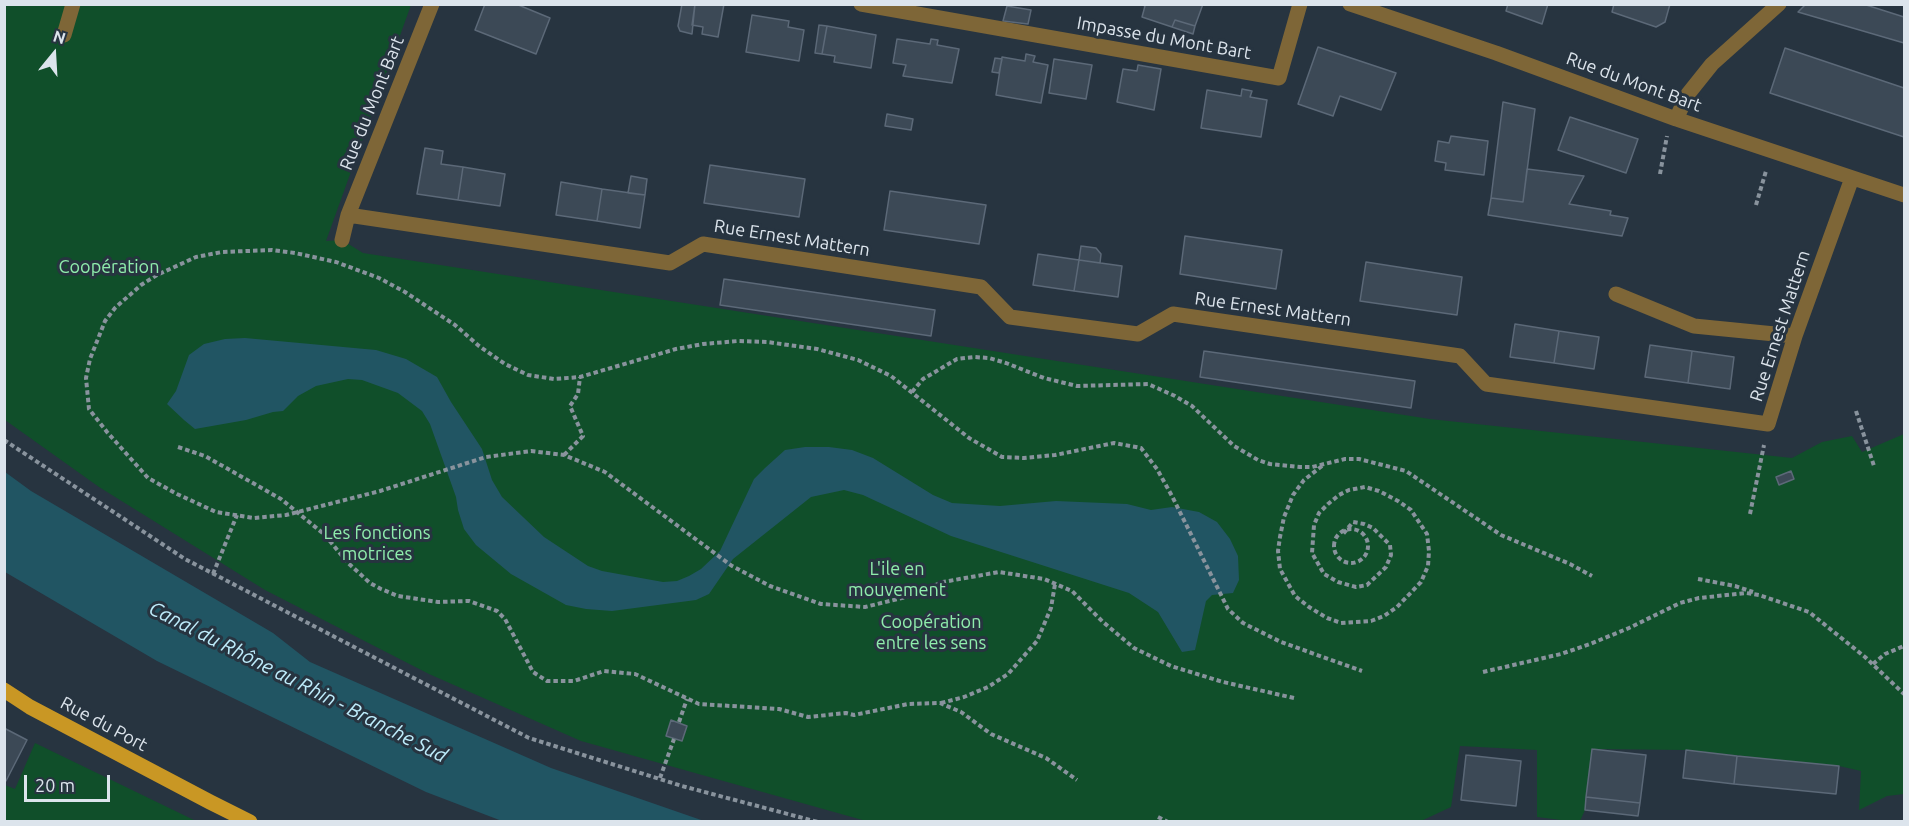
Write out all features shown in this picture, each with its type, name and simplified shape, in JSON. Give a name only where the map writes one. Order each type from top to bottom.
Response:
[{"type":"main road","name":"Rue du Port","points":[[4,690],[41,712],[250,822]]},
{"type":"street","points":[[64,35],[73,4]]},
{"type":"street","name":"Rue du Mont Bart","points":[[342,240],[348,215],[432,4]]},
{"type":"street","name":"Impasse du Mont Bart","points":[[861,4],[1279,78],[1300,4]]},
{"type":"street","name":"Rue du Mont Bart","points":[[1350,4],[1496,53],[1676,119],[1905,195]]},
{"type":"street","points":[[1676,119],[1688,94],[1712,64],[1779,4]]},
{"type":"street","name":"Rue Ernest Mattern","points":[[348,215],[670,263],[703,244],[981,286],[1010,317],[1138,334],[1173,314],[1460,356],[1486,384],[1768,424],[1795,336],[1852,178]]},
{"type":"street","points":[[1616,294],[1694,326],[1795,336]]},
{"type":"path","points":[[1660,174],[1667,136]]},
{"type":"path","points":[[1756,205],[1767,171]]},
{"type":"path","points":[[1294,698],[1223,682],[1171,666],[1134,648],[1103,622],[1072,591],[1044,579],[999,572],[943,582],[906,597],[865,607],[821,604],[770,586],[730,564],[605,472],[564,455],[531,451],[486,457],[380,491],[297,512],[254,518],[216,512],[148,478],[89,409],[86,378],[93,350],[105,321],[115,308],[141,285],[173,266],[196,257],[222,252],[272,250],[336,262],[379,278],[405,291],[511,367],[528,375],[554,380],[580,377],[676,349],[738,341],[767,342],[817,350],[858,360],[891,376],[969,438],[1002,457],[1024,458],[1114,444],[1141,448],[1157,469],[1178,508],[1227,609],[1243,623],[1281,642],[1362,671]]},
{"type":"path","points":[[912,392],[923,379],[957,359],[974,357],[989,358],[1051,380],[1077,386],[1148,384],[1192,406],[1234,446],[1258,460],[1270,464],[1300,467],[1345,459],[1359,459],[1406,471],[1501,535],[1570,564],[1592,576]]},
{"type":"path","points":[[564,455],[583,436],[570,406],[578,394],[580,377]]},
{"type":"path","points":[[1856,411],[1874,466]]},
{"type":"path","points":[[1750,514],[1768,424]]},
{"type":"path","points":[[4,440],[185,560],[529,738],[660,778],[818,822]]},
{"type":"path","points":[[178,447],[205,456],[270,492],[325,535],[336,551],[381,590],[398,596],[438,602],[469,601],[497,611],[505,619],[533,672],[547,681],[574,681],[604,671],[635,674],[699,704],[779,709],[808,717],[846,713],[854,716],[908,704],[940,703],[964,697],[988,687],[1015,667],[1041,632],[1051,608],[1055,583]]},
{"type":"path","points":[[1325,463],[1304,480],[1293,495],[1284,517],[1280,537],[1278,551],[1280,569],[1295,596],[1309,608],[1327,618],[1341,622],[1371,621],[1397,607],[1421,582],[1428,566],[1429,551],[1426,534],[1411,510],[1379,491],[1365,487],[1349,490],[1339,495],[1328,504],[1314,525],[1312,553],[1324,574],[1338,582],[1356,587],[1367,585],[1386,567],[1391,555],[1390,545],[1373,528],[1353,522],[1336,538],[1335,549],[1341,559],[1351,563],[1362,560],[1368,551],[1368,545],[1364,535],[1355,529],[1343,532]]},
{"type":"path","points":[[213,574],[237,515]]},
{"type":"path","points":[[1698,579],[1735,586],[1809,612],[1905,694]]},
{"type":"path","points":[[1483,672],[1561,654],[1590,644],[1689,600],[1725,594],[1759,595]]},
{"type":"path","points":[[1872,664],[1885,654],[1905,646]]},
{"type":"path","points":[[679,722],[687,699]]},
{"type":"path","points":[[940,703],[961,712],[991,734],[1046,758],[1077,780]]},
{"type":"path","points":[[660,778],[674,739]]},
{"type":"path","points":[[1158,817],[1168,822]]},
{"type":"green space","name":"L'ile en mouvement","points":[[5,5],[411,5],[326,241],[342,240],[363,253],[1430,419],[1792,458],[1822,442],[1852,436],[1862,452],[1904,434],[1904,794],[1887,796],[1859,810],[1861,771],[1839,766],[1686,750],[1593,749],[1585,810],[1580,821],[1569,821],[1537,817],[1537,750],[1460,746],[1451,807],[1421,821],[866,821],[581,741],[429,674],[265,590],[99,487],[5,420]]},
{"type":"green space","points":[[35,743],[196,821],[5,821],[5,785],[15,789]]},
{"type":"water","points":[[245,338],[376,350],[406,359],[437,377],[482,449],[492,480],[502,497],[544,537],[588,566],[602,571],[663,582],[677,581],[689,576],[701,569],[720,551],[754,479],[765,468],[785,450],[829,447],[852,450],[873,458],[933,495],[952,503],[1000,506],[1056,501],[1127,504],[1151,510],[1172,507],[1199,512],[1217,522],[1230,539],[1238,556],[1239,580],[1233,593],[1212,595],[1206,601],[1195,650],[1182,652],[1158,612],[1129,593],[951,536],[863,495],[844,490],[811,497],[733,559],[709,594],[696,600],[612,611],[566,605],[511,574],[476,545],[464,529],[456,497],[430,424],[422,411],[398,393],[362,380],[348,379],[316,386],[298,396],[283,411],[195,429],[167,404],[176,391],[189,355],[204,344],[225,339]]},
{"type":"water","name":"Canal du Rhône au Rhin - Branche Sud","points":[[5,472],[31,491],[273,633],[310,662],[551,768],[704,821],[502,821],[426,792],[157,661],[5,572]]},
{"type":"building","points":[[485,4],[516,4],[550,18],[536,54],[475,30]]},
{"type":"building","points":[[682,4],[695,4],[692,34],[680,31],[678,26]]},
{"type":"building","points":[[695,4],[724,4],[718,37],[702,34],[703,27],[692,25]]},
{"type":"building","points":[[1141,4],[1203,4],[1195,26],[1175,20],[1172,27],[1142,17],[1145,6]]},
{"type":"building","points":[[1508,4],[1548,4],[1542,24],[1506,11]]},
{"type":"building","points":[[1614,4],[1670,4],[1665,22],[1656,27],[1612,12]]},
{"type":"building","points":[[1806,4],[1863,4],[1904,17],[1904,43],[1798,12]]},
{"type":"building","points":[[1007,6],[1031,10],[1028,24],[1003,21]]},
{"type":"building","points":[[752,15],[789,21],[788,27],[804,30],[799,61],[746,52]]},
{"type":"building","points":[[1175,20],[1195,26],[1193,34],[1172,27]]},
{"type":"building","points":[[819,25],[827,26],[822,54],[815,53]]},
{"type":"building","points":[[827,26],[876,35],[871,68],[834,62],[835,56],[822,54]]},
{"type":"building","points":[[897,39],[930,44],[931,39],[938,40],[937,45],[959,49],[952,83],[903,76],[906,65],[893,63]]},
{"type":"building","points":[[1318,47],[1396,73],[1381,110],[1340,96],[1333,116],[1298,104]]},
{"type":"building","points":[[1785,48],[1904,88],[1904,137],[1770,93]]},
{"type":"building","points":[[1026,54],[1035,56],[1033,62],[1048,65],[1041,103],[996,95],[1002,57],[1025,61]]},
{"type":"building","points":[[995,58],[1002,59],[999,73],[992,72]]},
{"type":"building","points":[[1054,59],[1092,65],[1086,99],[1049,93]]},
{"type":"building","points":[[1138,65],[1161,69],[1154,110],[1117,102],[1123,69],[1137,71]]},
{"type":"building","points":[[1242,89],[1252,91],[1250,97],[1267,100],[1261,137],[1201,128],[1207,90],[1241,96]]},
{"type":"building","points":[[1503,102],[1535,109],[1523,202],[1491,198]]},
{"type":"building","points":[[887,114],[913,119],[911,130],[885,126]]},
{"type":"building","points":[[1570,117],[1638,139],[1626,173],[1558,150]]},
{"type":"building","points":[[1451,136],[1488,141],[1484,175],[1445,170],[1446,163],[1435,161],[1438,141],[1449,143]]},
{"type":"building","points":[[425,148],[443,151],[441,164],[463,167],[458,200],[417,194]]},
{"type":"building","points":[[710,165],[805,179],[799,217],[704,203]]},
{"type":"building","points":[[463,167],[505,174],[500,206],[458,200]]},
{"type":"building","points":[[1527,169],[1584,176],[1569,204],[1611,211],[1610,215],[1628,218],[1622,236],[1488,215],[1491,198],[1523,202]]},
{"type":"building","points":[[631,176],[647,179],[645,195],[628,193]]},
{"type":"building","points":[[561,182],[602,189],[597,221],[556,215]]},
{"type":"building","points":[[602,189],[645,195],[640,228],[597,221]]},
{"type":"building","points":[[890,191],[986,205],[979,244],[884,230]]},
{"type":"building","points":[[1185,236],[1282,250],[1276,289],[1180,274]]},
{"type":"building","points":[[1081,246],[1096,248],[1101,254],[1100,263],[1079,260]]},
{"type":"building","points":[[1038,254],[1079,260],[1074,291],[1033,285]]},
{"type":"building","points":[[1079,260],[1122,266],[1118,297],[1074,291]]},
{"type":"building","points":[[1366,262],[1462,277],[1457,315],[1360,301]]},
{"type":"building","points":[[724,279],[935,310],[931,336],[720,305]]},
{"type":"building","points":[[1515,324],[1559,331],[1554,363],[1510,357]]},
{"type":"building","points":[[1559,331],[1599,337],[1594,369],[1554,363]]},
{"type":"building","points":[[1650,345],[1692,351],[1688,383],[1645,377]]},
{"type":"building","points":[[1204,351],[1415,381],[1411,408],[1200,377]]},
{"type":"building","points":[[1692,351],[1734,357],[1730,389],[1688,383]]},
{"type":"building","points":[[1791,471],[1794,479],[1779,485],[1776,477]]},
{"type":"building","points":[[671,720],[687,726],[682,741],[666,736]]},
{"type":"building","points":[[4,728],[27,740],[6,781],[4,781]]},
{"type":"building","points":[[1592,749],[1646,755],[1640,803],[1586,797]]},
{"type":"building","points":[[1686,750],[1737,756],[1734,784],[1683,778]]},
{"type":"building","points":[[1466,755],[1521,761],[1516,806],[1461,800]]},
{"type":"building","points":[[1737,756],[1839,766],[1836,794],[1734,784]]},
{"type":"building","points":[[1586,797],[1640,803],[1638,816],[1585,810]]},
{"type":"park label","name":"Coopération","points":[[109,267]]},
{"type":"park label","name":"Les fonctions motrices","points":[[377,543]]},
{"type":"park label","name":"Coopération entre les sens","points":[[931,632]]}]
